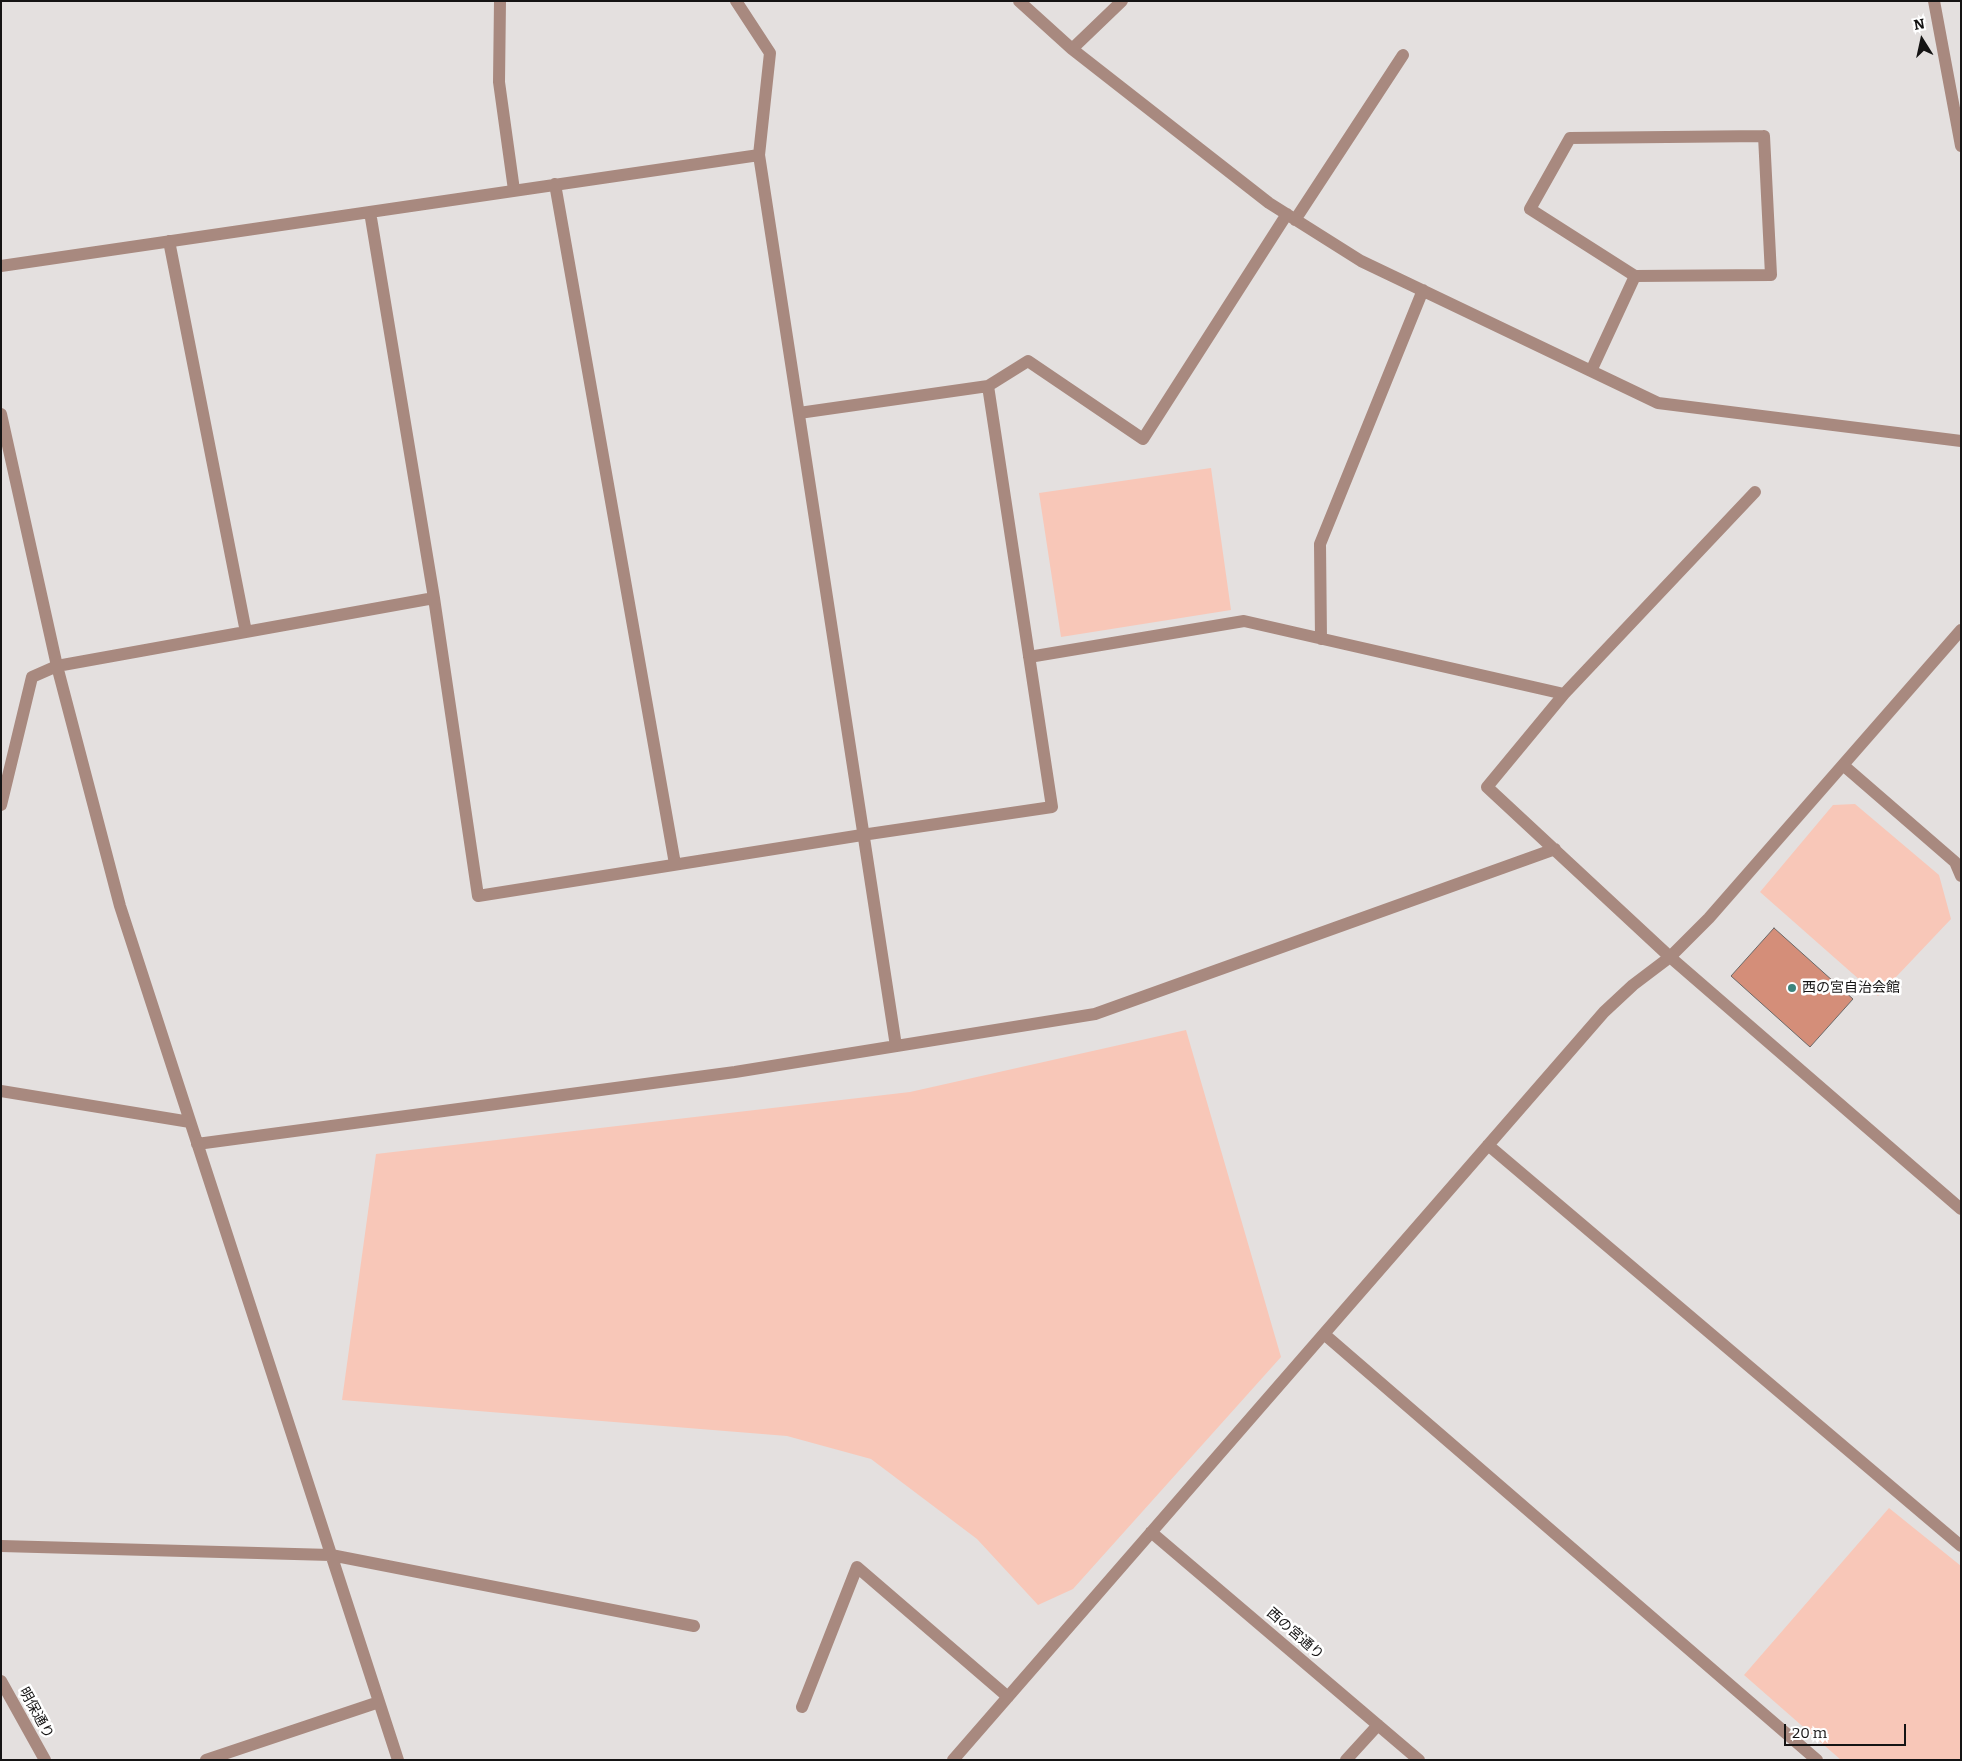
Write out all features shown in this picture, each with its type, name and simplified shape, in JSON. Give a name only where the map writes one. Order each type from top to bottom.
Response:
[{"type":"street","points":[[500,1],[499,82],[514,190]]},
{"type":"street","points":[[736,1],[770,53],[759,155],[862,835],[896,1046]]},
{"type":"street","points":[[1019,1],[1072,49],[1269,203],[1291,217],[1361,261],[1658,403],[1961,442]]},
{"type":"street","points":[[1072,49],[1122,1]]},
{"type":"street","points":[[1934,1],[1961,146]]},
{"type":"street","points":[[799,413],[988,386],[1028,361],[1143,439],[1291,217],[1403,55]]},
{"type":"street","points":[[1764,136],[1771,275],[1635,276],[1530,209],[1570,138],[1764,136]]},
{"type":"street","points":[[1,266],[759,155]]},
{"type":"street","points":[[555,184],[675,864]]},
{"type":"street","points":[[370,212],[434,598],[478,896],[1052,807],[988,386]]},
{"type":"street","points":[[168,241],[246,632]]},
{"type":"street","points":[[1591,371],[1635,276]]},
{"type":"street","points":[[1322,638],[1320,544],[1423,290]]},
{"type":"street","points":[[1,414],[57,666],[120,906],[398,1760]]},
{"type":"street","points":[[1755,492],[1564,694],[1487,787],[1670,957],[1961,1209]]},
{"type":"street","points":[[1,804],[32,677],[57,666],[434,598]]},
{"type":"street","points":[[1029,657],[1244,620],[1564,694]]},
{"type":"street","points":[[953,1760],[1604,1012],[1633,984],[1670,957],[1708,918],[1961,630]]},
{"type":"street","points":[[1843,765],[1955,862],[1961,876]]},
{"type":"street","points":[[197,1144],[735,1072],[1095,1014],[1554,849]]},
{"type":"street","points":[[1,1092],[190,1122]]},
{"type":"street","points":[[1488,1145],[1961,1546]]},
{"type":"street","points":[[1324,1334],[1817,1760]]},
{"type":"street","name":"西の宮通り","points":[[1151,1532],[1418,1760]]},
{"type":"street","points":[[1,1546],[331,1555],[694,1626]]},
{"type":"street","points":[[802,1707],[857,1567],[1008,1697]]},
{"type":"street","name":"明保通り","points":[[1,1681],[45,1760]]},
{"type":"street","points":[[206,1760],[379,1702]]},
{"type":"street","points":[[1346,1760],[1378,1725]]},
{"type":"shaded area","points":[[1211,468],[1231,610],[1061,637],[1039,493]]},
{"type":"shaded area","points":[[1855,804],[1939,875],[1951,919],[1878,996],[1760,892],[1833,805]]},
{"type":"shaded area","points":[[1186,1030],[1281,1357],[1073,1589],[1038,1605],[977,1539],[871,1459],[787,1436],[342,1400],[376,1154],[910,1092]]},
{"type":"shaded area","points":[[1889,1508],[1961,1566],[1961,1760],[1841,1760],[1744,1675]]},
{"type":"building","name":"西の宮自治会館","points":[[1774,928],[1853,999],[1810,1047],[1731,976]]},
{"type":"place","name":"西の宮自治会館","points":[[1792,988]]}]
